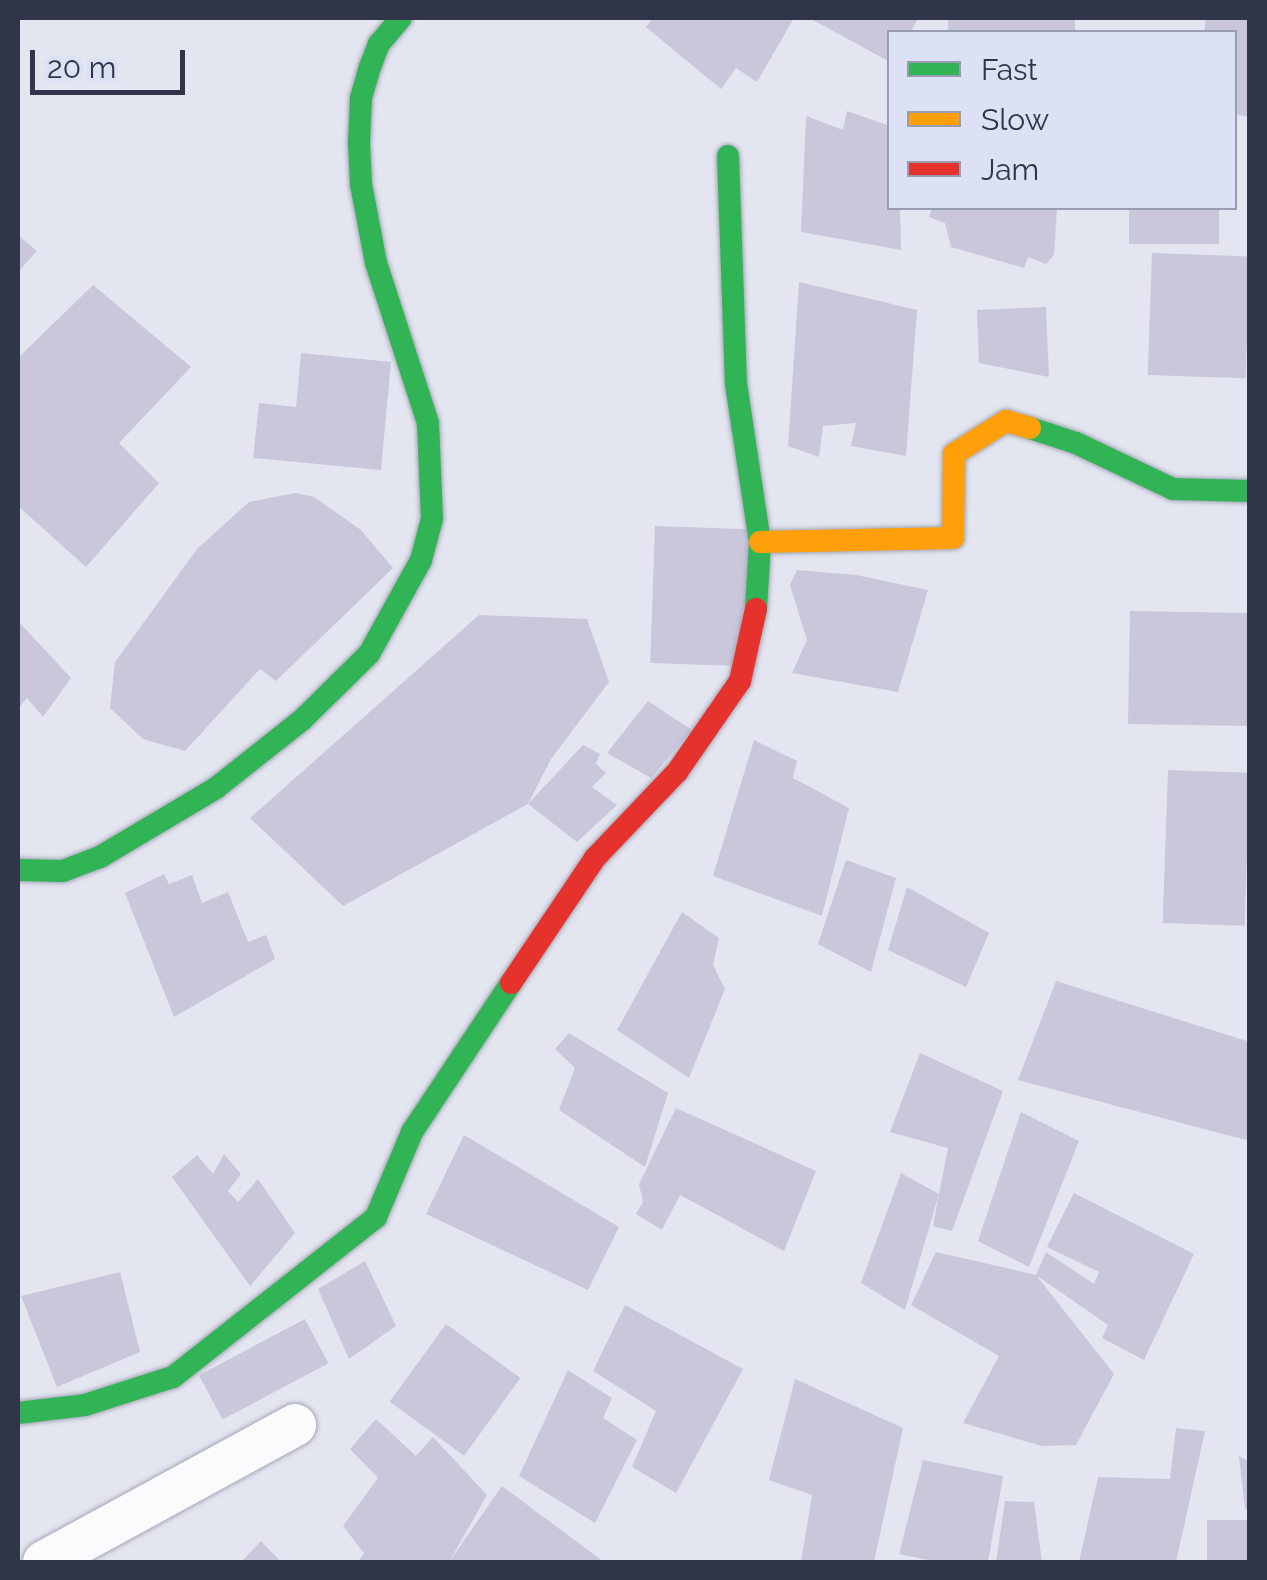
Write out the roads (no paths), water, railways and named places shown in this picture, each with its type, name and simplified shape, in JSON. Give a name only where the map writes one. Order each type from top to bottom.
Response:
[{"type":"street","points":[[18,870],[63,871],[100,857],[216,788],[303,718],[369,654],[420,560],[432,519],[428,422],[376,263],[361,184],[359,144],[361,98],[370,66],[378,44],[401,18]]},
{"type":"street","points":[[18,1413],[85,1405],[173,1377],[376,1217],[412,1132],[595,858],[677,772],[740,682],[756,606],[760,542],[736,384],[728,156]]},
{"type":"street","points":[[760,542],[953,538],[954,454],[1006,421],[1076,442],[1173,490],[1250,491]]},
{"type":"street","points":[[44,1562],[294,1425]]}]
